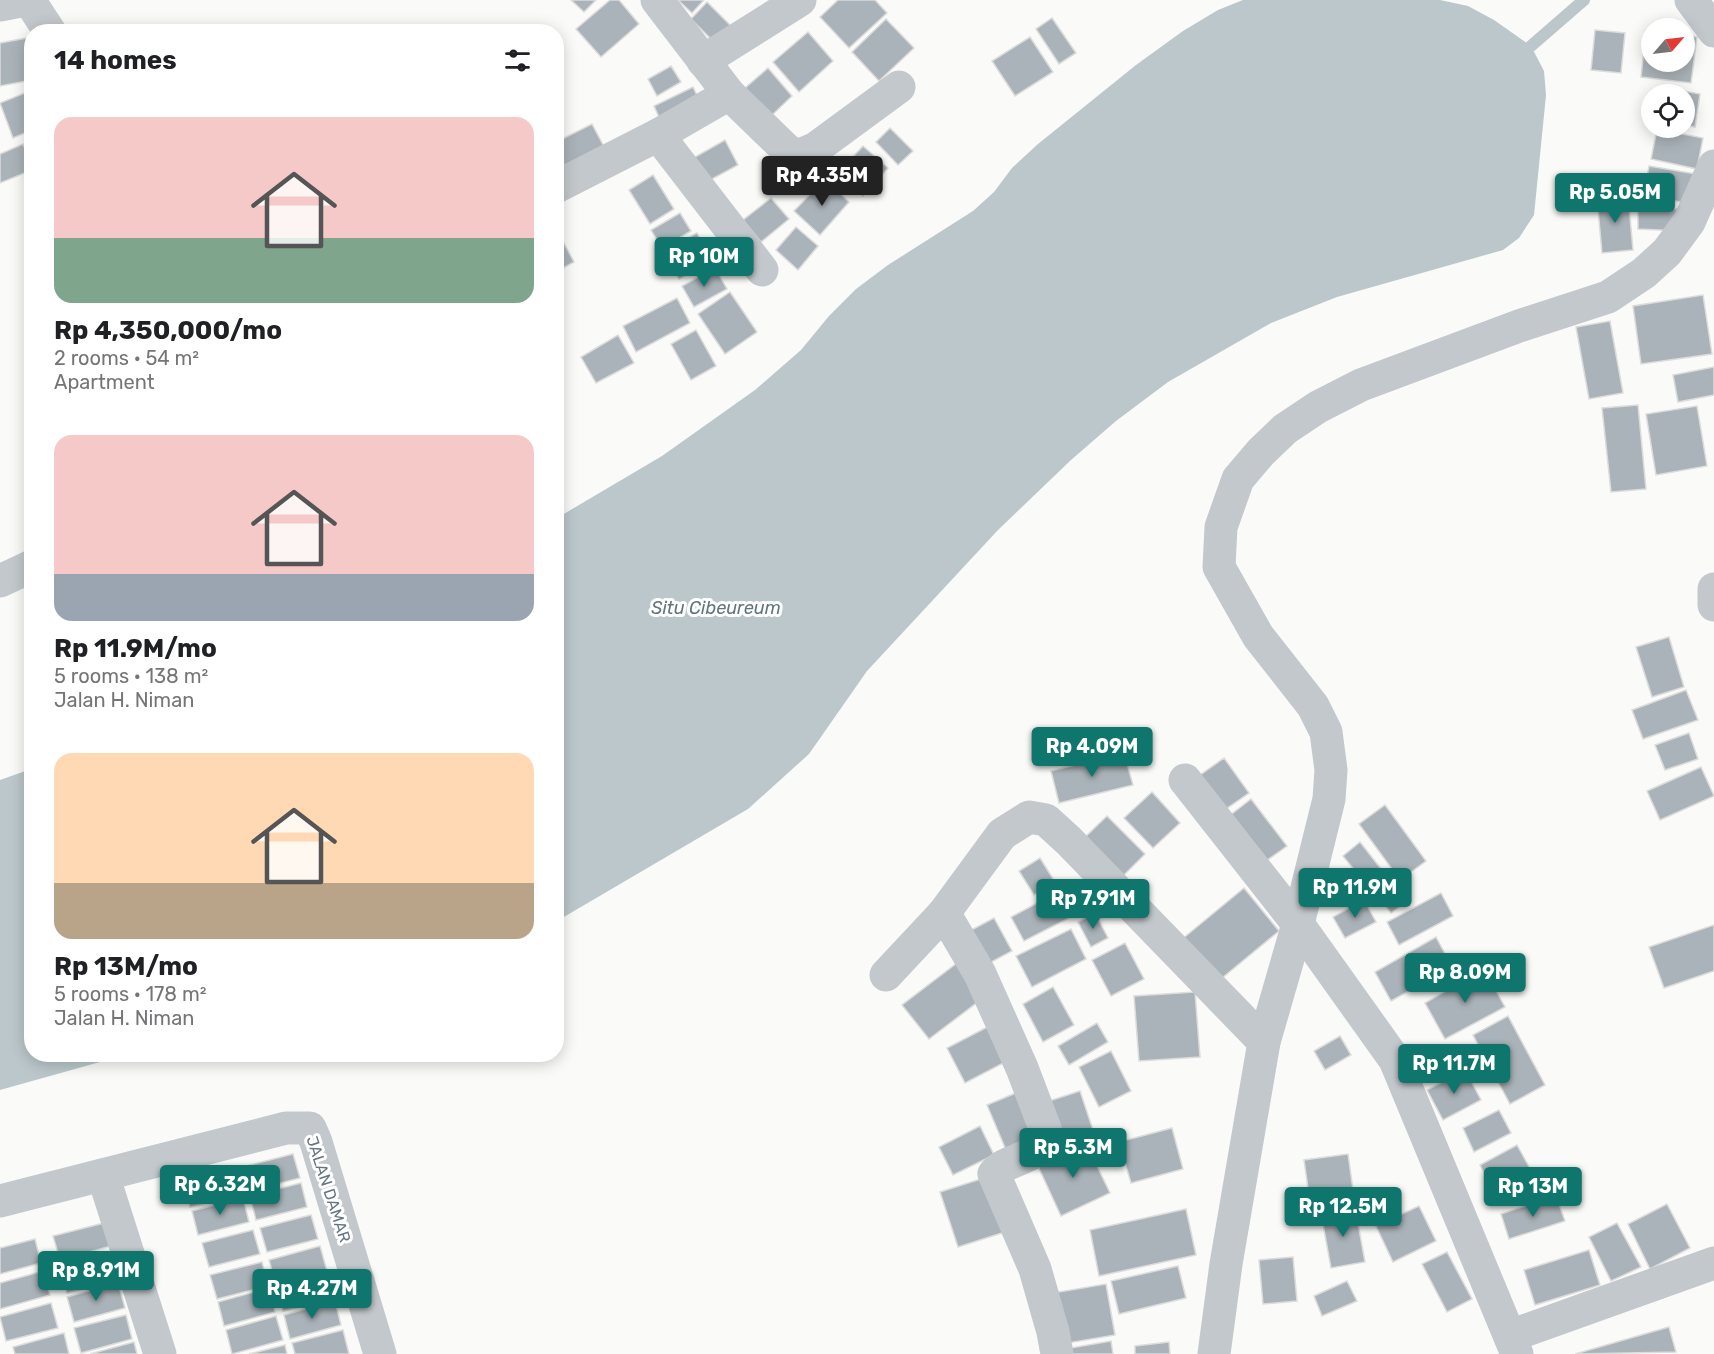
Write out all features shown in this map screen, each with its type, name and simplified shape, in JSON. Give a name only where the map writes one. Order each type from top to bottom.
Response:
[{"type":"street","points":[[0,5],[27,0],[44,24]]},
{"type":"street","points":[[657,0],[729,94],[789,152],[800,155],[816,148],[899,87]]},
{"type":"street","points":[[703,60],[800,0]]},
{"type":"street","points":[[1691,0],[1714,31]]},
{"type":"street","points":[[564,183],[658,135],[729,94]]},
{"type":"street","points":[[658,135],[762,270]]},
{"type":"street","points":[[1214,1354],[1226,1264],[1264,1042],[1298,924],[1329,799],[1330,770],[1326,732],[1313,706],[1258,636],[1219,567],[1221,527],[1238,479],[1285,429],[1318,407],[1361,385],[1519,326],[1608,297],[1644,273],[1667,252],[1689,222],[1714,166]]},
{"type":"street","points":[[0,581],[24,570]]},
{"type":"street","points":[[1714,589],[1714,605]]},
{"type":"street","points":[[1185,780],[1298,924],[1395,1060],[1514,1345],[1714,1263]]},
{"type":"street","points":[[886,975],[944,913],[1002,834],[1029,817],[1046,820],[1069,840],[1264,1042]]},
{"type":"street","points":[[944,913],[980,974],[1022,1068],[1046,1131],[1046,1141],[1042,1148],[1000,1167],[994,1174],[1035,1269],[1057,1354]]},
{"type":"street","name":"JALAN DAMAR","points":[[102,1174],[286,1128],[310,1128],[380,1354]]},
{"type":"street","points":[[0,1202],[102,1174],[160,1354]]},
{"type":"water","name":"Situ Cibeureum","points":[[1243,0],[1440,0],[1468,6],[1494,20],[1531,46],[1544,71],[1546,95],[1534,215],[1519,238],[1503,250],[1337,297],[1271,323],[1168,382],[1116,421],[1071,460],[998,530],[867,671],[809,754],[748,809],[564,917],[564,514],[662,456],[755,390],[801,350],[829,316],[856,289],[888,265],[973,211],[994,192],[1012,168],[1038,144],[1136,65],[1183,31],[1218,10]]},
{"type":"water","points":[[24,771],[24,1062],[100,1062],[0,1090],[0,780]]},
{"type":"building","points":[[571,0],[596,0],[584,12]]},
{"type":"building","points":[[610,0],[619,0],[639,24],[601,57],[576,29]]},
{"type":"building","points":[[678,0],[704,0],[692,13]]},
{"type":"building","points":[[838,0],[875,0],[887,13],[849,48],[820,17]]},
{"type":"building","points":[[707,2],[733,28],[716,44],[691,19]]},
{"type":"building","points":[[1052,18],[1076,53],[1059,64],[1036,29]]},
{"type":"building","points":[[886,19],[914,48],[879,81],[852,52]]},
{"type":"building","points":[[1595,30],[1625,33],[1621,73],[1591,70]]},
{"type":"building","points":[[808,32],[833,61],[799,92],[773,62]]},
{"type":"building","points":[[1030,37],[1053,72],[1015,96],[992,61]]},
{"type":"building","points":[[24,38],[24,82],[0,86],[0,43]]},
{"type":"building","points":[[671,66],[681,82],[657,96],[648,79]]},
{"type":"building","points":[[768,68],[792,96],[770,117],[745,88]]},
{"type":"building","points":[[1642,72],[1692,72],[1691,83],[1641,77]]},
{"type":"building","points":[[693,87],[702,106],[663,126],[654,106]]},
{"type":"building","points":[[24,93],[24,133],[13,138],[0,103]]},
{"type":"building","points":[[1695,93],[1700,94],[1695,127]]},
{"type":"building","points":[[592,124],[610,158],[571,178],[564,164],[564,138]]},
{"type":"building","points":[[890,128],[913,151],[898,165],[876,142]]},
{"type":"building","points":[[1655,138],[1703,138],[1697,169],[1651,159]]},
{"type":"building","points":[[725,140],[738,165],[701,185],[688,161]]},
{"type":"building","points":[[23,144],[24,173],[0,183],[0,154]]},
{"type":"building","points":[[863,146],[888,168],[863,196],[838,173]]},
{"type":"building","points":[[1649,166],[1696,174],[1691,204],[1644,195]]},
{"type":"building","points":[[653,175],[674,209],[650,224],[629,190]]},
{"type":"building","points":[[825,179],[849,202],[820,235],[794,211]]},
{"type":"building","points":[[1628,195],[1633,250],[1602,253],[1597,198]]},
{"type":"building","points":[[771,198],[789,219],[761,242],[743,220]]},
{"type":"building","points":[[1638,208],[1682,209],[1682,231],[1638,229]]},
{"type":"building","points":[[680,213],[691,231],[662,248],[651,230]]},
{"type":"building","points":[[796,227],[818,246],[798,270],[776,250]]},
{"type":"building","points":[[697,233],[712,261],[679,279],[664,251]]},
{"type":"building","points":[[564,243],[574,262],[564,268]]},
{"type":"building","points":[[715,268],[727,289],[694,307],[682,286]]},
{"type":"building","points":[[730,292],[757,332],[725,354],[698,314]]},
{"type":"building","points":[[1703,295],[1712,354],[1641,364],[1633,306]]},
{"type":"building","points":[[677,298],[690,323],[636,352],[623,326]]},
{"type":"building","points":[[1610,321],[1623,393],[1589,399],[1576,327]]},
{"type":"building","points":[[696,330],[716,366],[691,380],[671,344]]},
{"type":"building","points":[[618,335],[634,363],[596,383],[581,357]]},
{"type":"building","points":[[1714,367],[1714,395],[1678,402],[1673,375]]},
{"type":"building","points":[[1638,405],[1646,489],[1611,492],[1602,408]]},
{"type":"building","points":[[1697,406],[1707,466],[1656,475],[1646,414]]},
{"type":"building","points":[[1669,637],[1684,687],[1652,697],[1636,647]]},
{"type":"building","points":[[1686,690],[1698,720],[1643,739],[1632,710]]},
{"type":"building","points":[[1689,733],[1698,759],[1665,770],[1655,745]]},
{"type":"building","points":[[1124,753],[1133,785],[1059,803],[1051,771]]},
{"type":"building","points":[[1224,758],[1249,793],[1220,813],[1196,778]]},
{"type":"building","points":[[1701,767],[1714,796],[1660,820],[1647,791]]},
{"type":"building","points":[[1152,792],[1180,823],[1153,848],[1124,818]]},
{"type":"building","points":[[1251,799],[1287,846],[1259,866],[1224,820]]},
{"type":"building","points":[[1385,805],[1426,861],[1400,880],[1359,824]]},
{"type":"building","points":[[1107,816],[1145,854],[1117,882],[1079,843]]},
{"type":"building","points":[[1360,842],[1385,874],[1369,888],[1343,856]]},
{"type":"building","points":[[1040,858],[1055,882],[1034,895],[1019,871]]},
{"type":"building","points":[[1391,879],[1407,901],[1391,913],[1374,891]]},
{"type":"building","points":[[1244,888],[1279,931],[1216,983],[1181,940]]},
{"type":"building","points":[[1058,892],[1071,917],[1024,941],[1011,917]]},
{"type":"building","points":[[1441,893],[1453,916],[1399,945],[1387,922]]},
{"type":"building","points":[[1364,900],[1376,922],[1345,938],[1333,917]]},
{"type":"building","points":[[1095,913],[1108,938],[1091,947],[1078,922]]},
{"type":"building","points":[[994,918],[1012,951],[978,969],[960,936]]},
{"type":"building","points":[[1714,925],[1714,971],[1664,988],[1649,947]]},
{"type":"building","points":[[1071,929],[1086,959],[1032,987],[1016,956]]},
{"type":"building","points":[[1436,937],[1452,967],[1391,1001],[1375,972]]},
{"type":"building","points":[[1125,943],[1144,979],[1111,996],[1092,960]]},
{"type":"building","points":[[961,960],[987,995],[929,1039],[902,1005]]},
{"type":"building","points":[[1484,969],[1505,1007],[1445,1039],[1425,1003]]},
{"type":"building","points":[[1053,987],[1074,1025],[1043,1042],[1023,1004]]},
{"type":"building","points":[[1195,992],[1200,1057],[1139,1061],[1134,996]]},
{"type":"building","points":[[1508,1016],[1545,1085],[1510,1104],[1473,1035]]},
{"type":"building","points":[[995,1023],[1013,1058],[965,1083],[947,1048]]},
{"type":"building","points":[[1097,1023],[1108,1042],[1069,1065],[1058,1046]]},
{"type":"building","points":[[1340,1036],[1351,1055],[1325,1070],[1314,1051]]},
{"type":"building","points":[[1111,1051],[1131,1091],[1099,1107],[1079,1067]]},
{"type":"building","points":[[1465,1070],[1481,1100],[1443,1120],[1427,1090]]},
{"type":"building","points":[[1023,1090],[1045,1143],[1009,1157],[987,1105]]},
{"type":"building","points":[[1080,1091],[1093,1130],[1058,1141],[1046,1102]]},
{"type":"building","points":[[1499,1110],[1511,1133],[1474,1152],[1463,1128]]},
{"type":"building","points":[[980,1126],[994,1155],[953,1175],[939,1147]]},
{"type":"building","points":[[1172,1128],[1183,1169],[1131,1183],[1119,1142]]},
{"type":"building","points":[[1085,1141],[1110,1193],[1061,1216],[1037,1164]]},
{"type":"building","points":[[1517,1145],[1533,1174],[1495,1194],[1480,1165]]},
{"type":"building","points":[[293,1154],[300,1178],[249,1191],[242,1167]]},
{"type":"building","points":[[1348,1154],[1353,1190],[1309,1195],[1304,1160]]},
{"type":"building","points":[[235,1169],[241,1193],[190,1207],[184,1182]]},
{"type":"building","points":[[987,1177],[1005,1232],[958,1247],[940,1192]]},
{"type":"building","points":[[301,1183],[307,1207],[256,1220],[250,1196]]},
{"type":"building","points":[[1556,1196],[1565,1221],[1509,1239],[1501,1214]]},
{"type":"building","points":[[243,1198],[249,1222],[198,1235],[192,1211]]},
{"type":"building","points":[[1667,1204],[1690,1248],[1650,1269],[1628,1224]]},
{"type":"building","points":[[1419,1206],[1436,1241],[1393,1262],[1376,1226]]},
{"type":"building","points":[[1355,1207],[1365,1262],[1331,1268],[1321,1213]]},
{"type":"building","points":[[1186,1209],[1196,1255],[1099,1276],[1090,1230]]},
{"type":"building","points":[[311,1215],[318,1239],[267,1252],[260,1228]]},
{"type":"building","points":[[104,1223],[111,1246],[60,1260],[53,1236]]},
{"type":"building","points":[[1617,1223],[1641,1267],[1611,1281],[1589,1237]]},
{"type":"building","points":[[253,1230],[260,1254],[209,1267],[202,1243]]},
{"type":"building","points":[[35,1239],[41,1263],[0,1274],[0,1248]]},
{"type":"building","points":[[320,1246],[327,1271],[276,1284],[269,1260]]},
{"type":"building","points":[[1589,1250],[1600,1285],[1535,1305],[1524,1270]]},
{"type":"building","points":[[1447,1252],[1472,1299],[1447,1312],[1422,1264]]},
{"type":"building","points":[[111,1256],[118,1280],[67,1293],[60,1269]]},
{"type":"building","points":[[1293,1257],[1297,1301],[1263,1304],[1259,1260]]},
{"type":"building","points":[[262,1262],[268,1286],[217,1299],[210,1275]]},
{"type":"building","points":[[1178,1266],[1186,1298],[1119,1314],[1111,1281]]},
{"type":"building","points":[[43,1271],[50,1295],[0,1309],[0,1283]]},
{"type":"building","points":[[327,1273],[334,1298],[283,1311],[276,1287]]},
{"type":"building","points":[[1347,1281],[1357,1301],[1322,1316],[1314,1296]]},
{"type":"building","points":[[118,1283],[125,1308],[74,1322],[67,1297]]},
{"type":"building","points":[[1106,1284],[1115,1335],[1056,1345],[1047,1294]]},
{"type":"building","points":[[269,1288],[275,1312],[224,1326],[218,1302]]},
{"type":"building","points":[[335,1301],[341,1325],[290,1339],[284,1315]]},
{"type":"building","points":[[51,1303],[58,1328],[6,1341],[0,1317]]},
{"type":"building","points":[[126,1315],[132,1339],[81,1353],[74,1328]]},
{"type":"building","points":[[276,1316],[283,1340],[232,1354],[226,1330]]},
{"type":"building","points":[[1669,1327],[1676,1352],[1575,1354]]},
{"type":"building","points":[[343,1330],[349,1354],[295,1354],[292,1343]]},
{"type":"building","points":[[64,1333],[69,1354],[15,1354],[13,1347]]},
{"type":"building","points":[[1111,1341],[1113,1354],[1060,1354],[1059,1350]]},
{"type":"building","points":[[134,1342],[137,1354],[90,1354]]},
{"type":"building","points":[[1169,1342],[1170,1354],[1135,1354],[1135,1346]]},
{"type":"building","points":[[285,1345],[287,1354],[249,1354]]},
{"type":"waterway","points":[[1531,46],[1584,0]]}]
